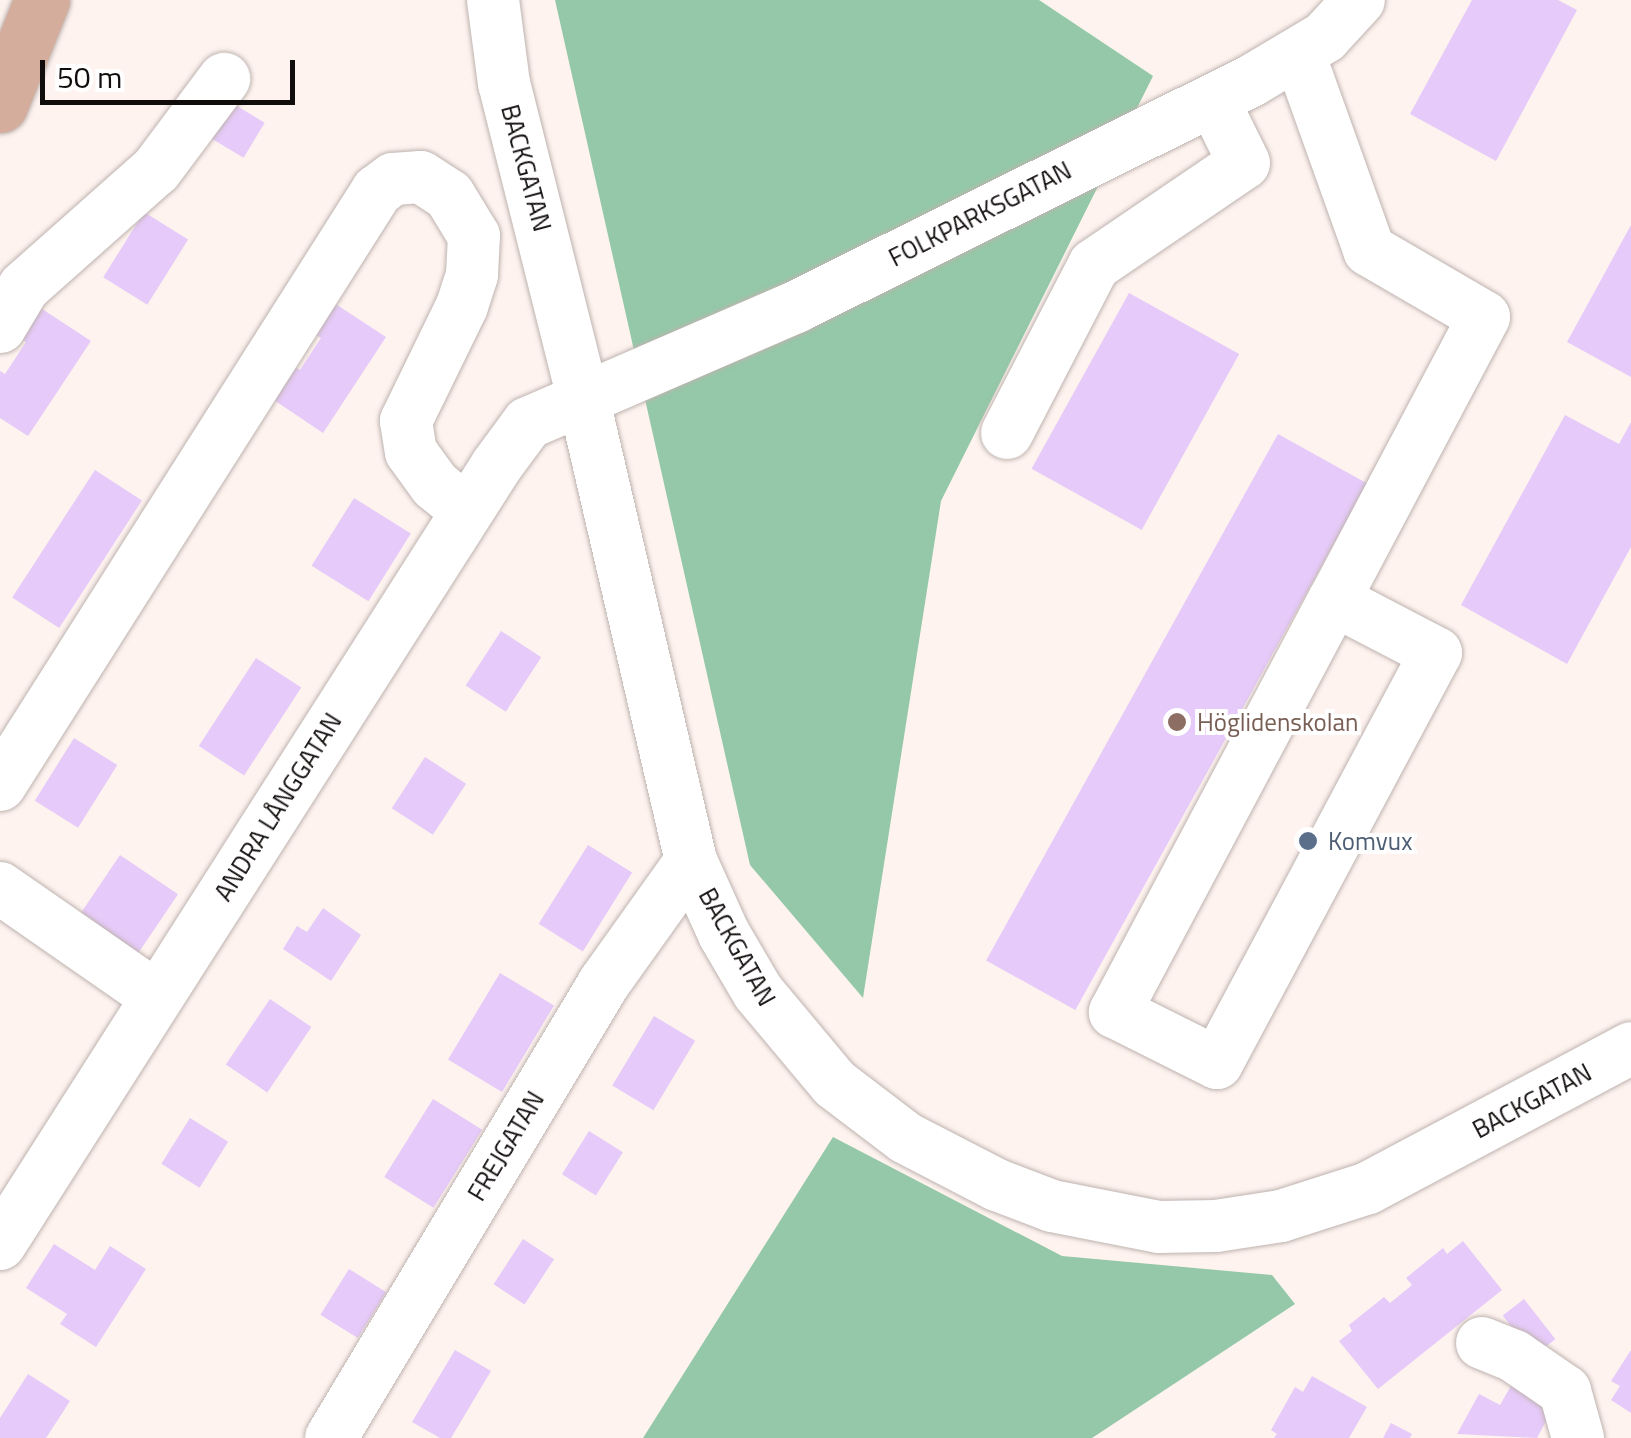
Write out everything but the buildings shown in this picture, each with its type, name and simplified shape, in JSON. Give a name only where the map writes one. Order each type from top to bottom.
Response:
[{"type":"main road","points":[[0,105],[42,0]]},
{"type":"street","name":"BACKGATAN","points":[[493,0],[504,83],[584,401],[690,861],[724,934],[758,992],[835,1084],[906,1138],[997,1185],[1097,1218],[1159,1226],[1216,1226],[1326,1204],[1368,1188],[1631,1048]]},
{"type":"street","name":"FOLKPARKSGATAN","points":[[584,401],[796,307],[1213,100],[1325,38],[1360,0]]},
{"type":"street","points":[[1299,54],[1369,250],[1484,317],[1115,1012],[1217,1063],[1436,653],[1334,600]]},
{"type":"street","points":[[0,327],[24,288],[156,170],[224,79]]},
{"type":"street","points":[[1008,433],[1094,265],[1244,163],[1213,100]]},
{"type":"street","points":[[0,785],[377,192],[394,179],[421,178],[449,194],[474,236],[472,276],[462,306],[406,421],[411,452],[435,485],[467,511]]},
{"type":"street","name":"ANDRA LÅNGGATAN","points":[[0,1244],[467,511],[528,423],[584,401]]},
{"type":"street","name":"FREJGATAN","points":[[332,1438],[604,982],[690,861]]},
{"type":"street","points":[[0,888],[157,997]]},
{"type":"street","points":[[1482,1344],[1514,1356],[1565,1391],[1578,1438]]},
{"type":"green space","points":[[555,0],[1039,0],[1153,76],[941,501],[863,998],[750,865]]},
{"type":"green space","points":[[833,1137],[1062,1256],[1272,1275],[1295,1304],[1092,1438],[643,1438]]},
{"type":"place","name":"Höglidenskolan","points":[[1177,722]]},
{"type":"place","name":"Komvux","points":[[1308,841]]}]
